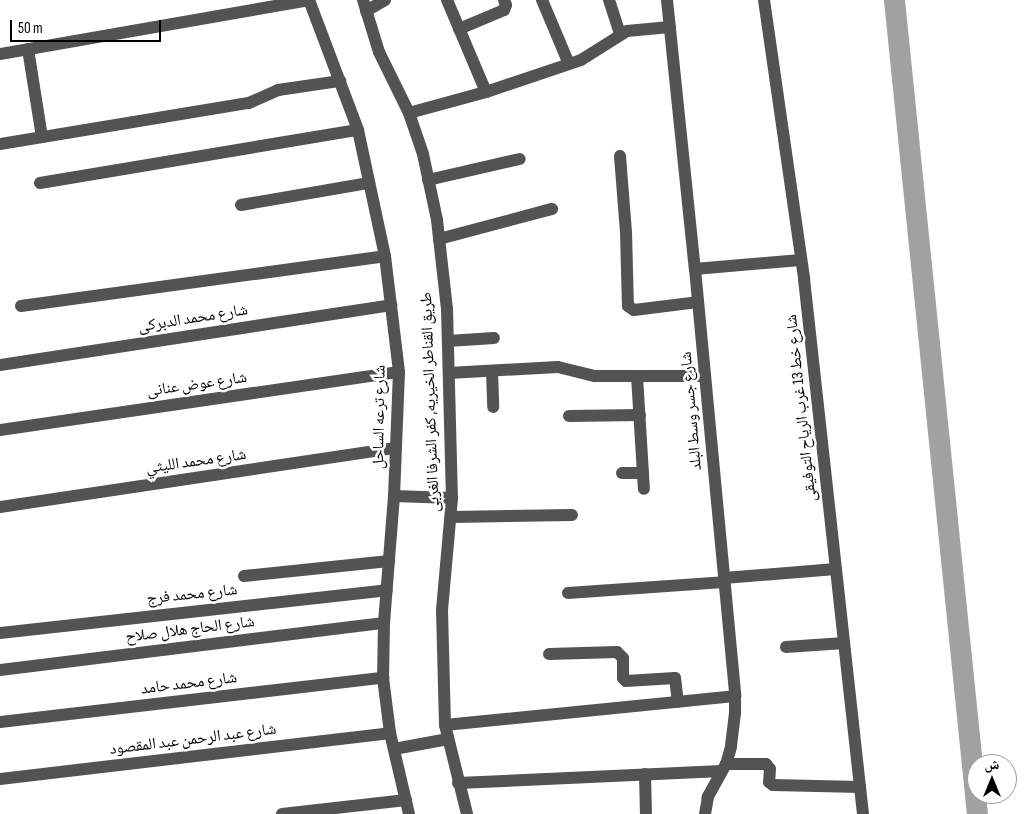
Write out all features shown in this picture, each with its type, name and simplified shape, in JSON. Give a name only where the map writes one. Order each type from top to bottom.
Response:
[{"type":"street","points":[[0,54],[309,0]]},
{"type":"street","name":"شارع ترعه الساحل","points":[[309,0],[358,130],[385,256],[399,372],[394,496],[384,624],[383,678],[390,733],[409,814]]},
{"type":"street","points":[[364,5],[385,0]]},
{"type":"street","points":[[447,0],[486,92]]},
{"type":"street","points":[[459,29],[504,10],[506,5],[504,0]]},
{"type":"street","points":[[542,0],[569,64]]},
{"type":"street","points":[[609,0],[620,34]]},
{"type":"street","name":"شارع جسر وسط البلد","points":[[667,0],[695,269],[735,696],[734,730],[724,767],[712,789],[705,814]]},
{"type":"street","name":"شارع خط 13 غرب الرياح التوفيقى","points":[[764,0],[801,260],[863,814]]},
{"type":"street","name":"طريق القناطر الخيريه, كفر الشرفا الغربى","points":[[364,5],[379,52],[409,114],[423,154],[440,239],[448,341],[452,498],[442,610],[445,725],[467,814]]},
{"type":"street","points":[[409,114],[486,92],[581,60],[620,34],[636,29],[670,28]]},
{"type":"street","points":[[28,49],[42,137]]},
{"type":"street","points":[[0,144],[249,103],[278,90],[340,81]]},
{"type":"street","points":[[40,183],[358,130]]},
{"type":"street","points":[[620,156],[626,232],[628,306],[634,310],[698,302]]},
{"type":"street","points":[[428,180],[520,158]]},
{"type":"street","points":[[241,204],[369,183]]},
{"type":"street","points":[[440,239],[552,209]]},
{"type":"street","points":[[21,306],[385,256]]},
{"type":"street","points":[[695,269],[801,260]]},
{"type":"street","name":"شارع محمد الدبركى","points":[[0,365],[391,305]]},
{"type":"street","points":[[448,341],[494,338]]},
{"type":"street","points":[[449,373],[558,367],[595,376],[705,376]]},
{"type":"street","points":[[492,371],[493,407]]},
{"type":"street","name":"شارع عوض عنانى","points":[[0,430],[399,372]]},
{"type":"street","points":[[637,376],[644,489]]},
{"type":"street","points":[[569,416],[640,415]]},
{"type":"street","name":"شارع محمد الليثي","points":[[0,507],[396,448]]},
{"type":"street","points":[[622,473],[643,473]]},
{"type":"street","points":[[394,496],[452,498]]},
{"type":"street","points":[[451,517],[572,515]]},
{"type":"street","points":[[244,576],[389,561]]},
{"type":"street","points":[[568,593],[836,569]]},
{"type":"street","name":"شارع محمد فرج","points":[[0,633],[387,590]]},
{"type":"street","name":"شارع الحاج هلال صلاح","points":[[0,670],[384,624]]},
{"type":"street","points":[[786,647],[844,643]]},
{"type":"street","points":[[549,654],[617,652],[623,658],[623,678],[626,681],[675,678],[678,702]]},
{"type":"street","name":"شارع محمد حامد","points":[[0,722],[383,678]]},
{"type":"street","points":[[445,725],[735,696]]},
{"type":"street","name":"شارع عبد الرحمن عبد المقصود","points":[[0,779],[390,733]]},
{"type":"street","points":[[394,749],[448,739]]},
{"type":"street","points":[[458,783],[645,774],[766,764],[770,769],[769,782],[773,785],[860,787]]},
{"type":"street","points":[[645,774],[646,814]]},
{"type":"street","points":[[282,814],[406,800]]},
{"type":"waterway","points":[[894,0],[977,814]]}]
